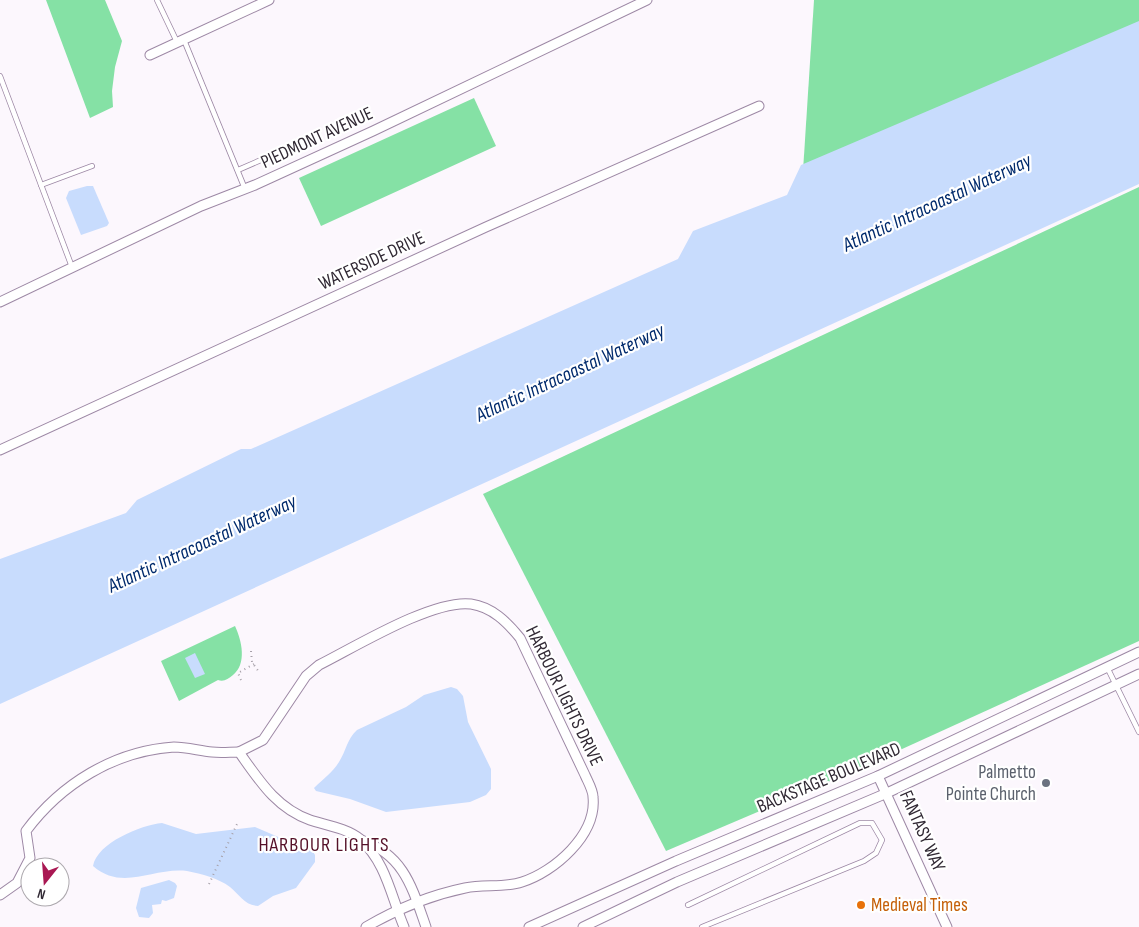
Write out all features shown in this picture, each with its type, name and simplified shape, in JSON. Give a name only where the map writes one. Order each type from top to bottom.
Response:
[{"type":"street","points":[[150,55],[268,0]]},
{"type":"street","name":"PIEDMONT AVENUE","points":[[0,302],[201,206],[373,131],[646,0]]},
{"type":"street","name":"WATERSIDE DRIVE","points":[[0,450],[486,227],[759,106]]},
{"type":"street","name":"HARBOUR LIGHTS DRIVE","points":[[0,895],[17,883],[30,858],[26,831],[40,813],[69,785],[98,769],[139,752],[176,747],[213,752],[239,752],[263,740],[306,676],[319,665],[427,611],[457,604],[471,604],[489,610],[507,622],[520,638],[586,775],[593,797],[589,822],[578,843],[544,873],[521,883],[467,887],[417,902],[366,927]]},
{"type":"street","name":"BACKSTAGE BOULEVARD","points":[[529,927],[676,861],[878,776],[1139,652]]},
{"type":"street","name":"BACKSTAGE BOULEVARD","points":[[583,927],[677,882],[887,794],[1139,674]]},
{"type":"street","points":[[239,752],[266,791],[284,807],[307,819],[353,834],[360,840],[379,862],[404,927]]},
{"type":"street","name":"FANTASY WAY","points":[[878,776],[948,927]]},
{"type":"street","points":[[360,840],[376,845],[392,856],[413,889],[426,927]]},
{"type":"lane","points":[[157,0],[180,41],[245,188]]},
{"type":"lane","points":[[0,76],[72,267]]},
{"type":"lane","points":[[238,170],[277,153]]},
{"type":"lane","points":[[41,185],[92,166]]},
{"type":"lane","points":[[1107,667],[1139,732]]},
{"type":"lane","points":[[688,905],[860,823],[872,823],[882,840],[876,853],[864,861],[702,927]]},
{"type":"path","points":[[251,652],[254,664],[259,672]]},
{"type":"path","points":[[241,680],[238,672],[254,664]]},
{"type":"path","points":[[209,884],[238,822]]},
{"type":"green space","points":[[46,0],[105,0],[122,41],[115,67],[112,91],[113,107],[90,118]]},
{"type":"green space","points":[[814,0],[1139,0],[1139,25],[803,171]]},
{"type":"green space","points":[[474,98],[496,146],[321,226],[299,178]]},
{"type":"green space","points":[[1139,187],[1139,641],[856,770],[666,851],[483,494]]},
{"type":"green space","points":[[235,626],[240,638],[242,652],[242,659],[237,670],[228,679],[218,680],[179,701],[161,661]]},
{"type":"water","name":"Atlantic Intracoastal Waterway","points":[[1139,21],[1139,184],[0,704],[0,559],[126,513],[137,500],[241,449],[251,449],[678,259],[693,231],[787,195],[801,165]]},
{"type":"water","points":[[93,186],[109,223],[107,226],[81,235],[66,198],[69,191]]},
{"type":"water","points":[[195,653],[205,674],[195,678],[185,658]]},
{"type":"water","points":[[451,687],[457,689],[463,696],[468,722],[491,769],[491,789],[486,795],[470,802],[386,812],[350,799],[316,791],[314,788],[336,766],[351,737],[357,730],[406,707],[424,695]]},
{"type":"water","points":[[162,823],[196,834],[255,827],[283,839],[306,844],[315,855],[315,862],[296,888],[273,896],[258,906],[249,904],[230,887],[220,881],[187,871],[162,872],[127,878],[104,874],[93,866],[96,858],[111,843],[132,831]]},
{"type":"water","points":[[169,880],[177,886],[174,898],[166,901],[162,900],[161,904],[152,905],[153,913],[149,918],[139,917],[136,908],[141,888]]},
{"type":"place","name":"Palmetto Pointe Church","points":[[1046,783]]},
{"type":"place","name":"Medieval Times","points":[[861,905]]},
{"type":"district","name":"HARBOUR LIGHTS","points":[[324,845]]}]
